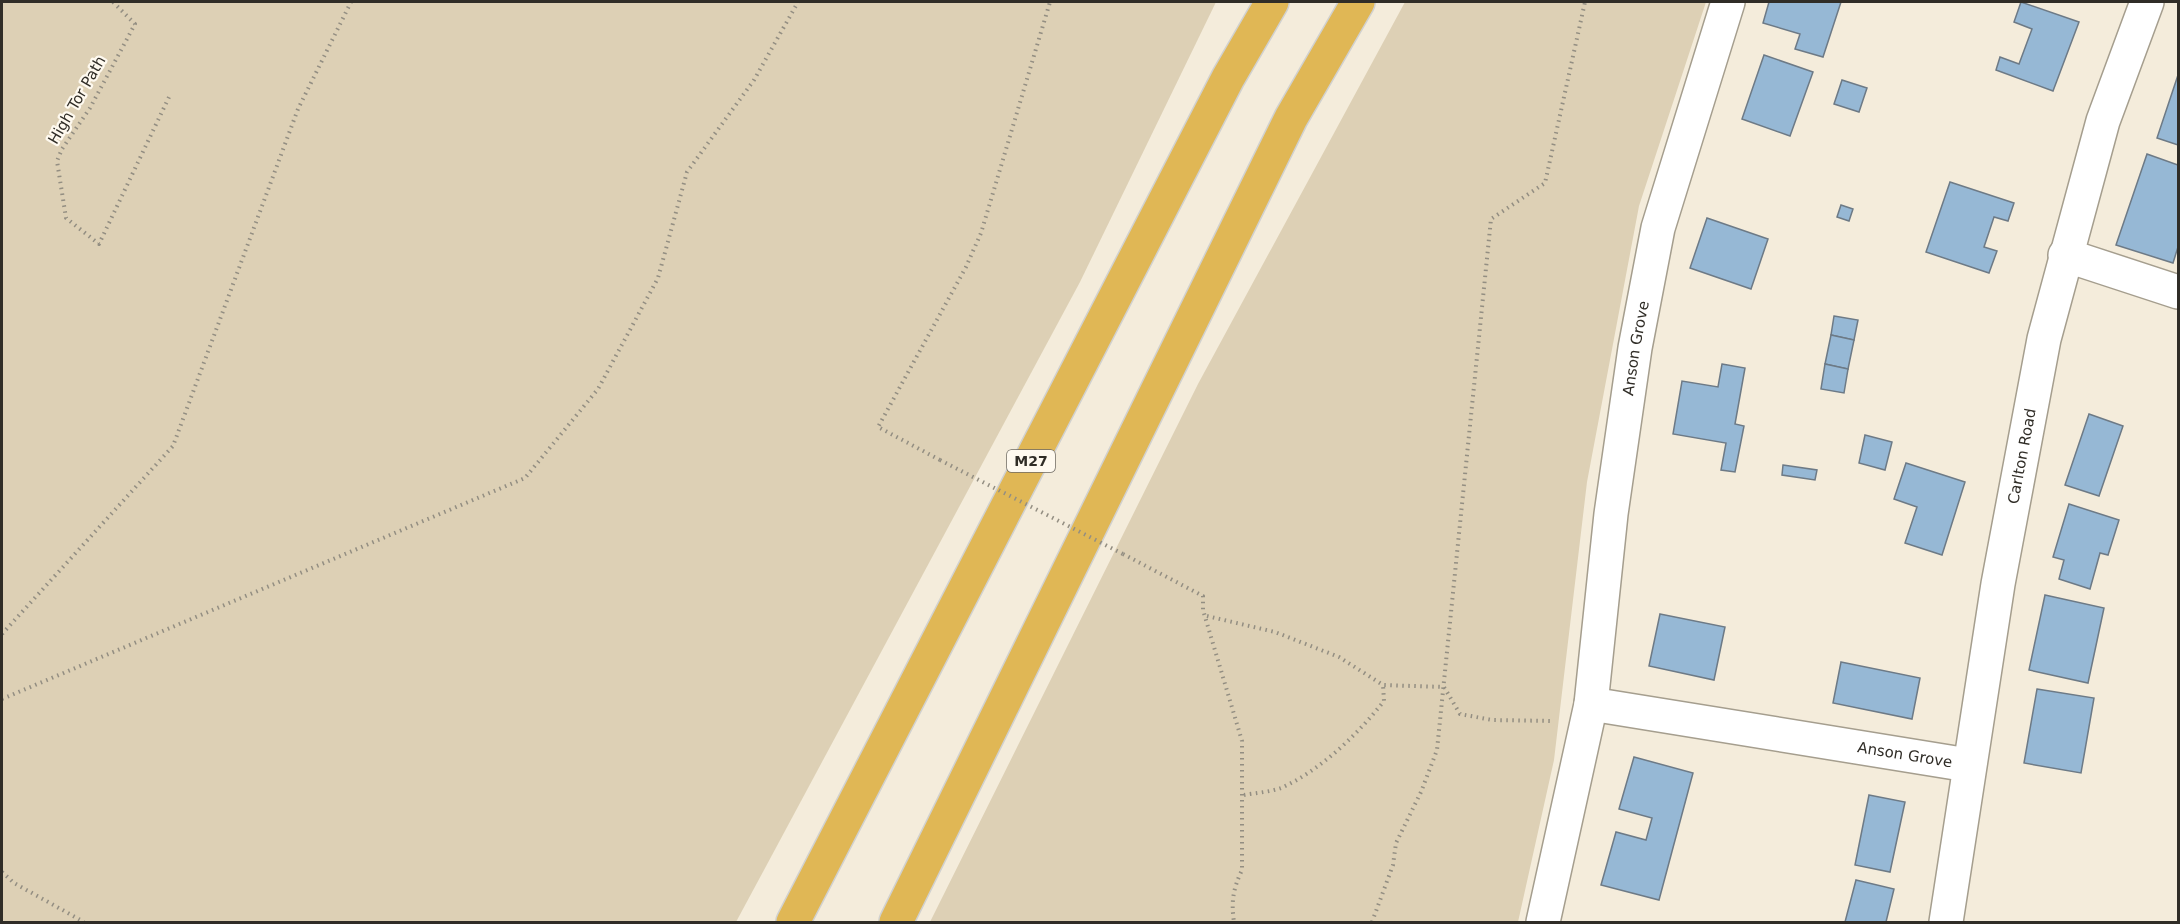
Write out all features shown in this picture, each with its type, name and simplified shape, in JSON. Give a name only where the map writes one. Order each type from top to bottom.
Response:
[{"type":"highway","name":"M27","points":[[793,922],[1228,78],[1272,2]]},
{"type":"highway","points":[[896,922],[1291,118],[1358,2]]},
{"type":"street","name":"Anson Grove","points":[[1543,922],[1589,713],[1611,514],[1638,330],[1658,228],[1728,2]]},
{"type":"street","name":"Carlton Road","points":[[1946,922],[1968,765],[2023,443],[2044,339],[2103,121],[2147,2]]},
{"type":"street","points":[[2065,255],[2178,292]]},
{"type":"street","name":"Anson Grove","points":[[1589,713],[1968,765]]},
{"type":"path","name":"High Tor Path","points":[[113,2],[135,24],[90,108],[62,149],[57,161],[66,218],[99,244],[170,95]]},
{"type":"path","points":[[2,634],[173,446],[298,109],[351,2]]},
{"type":"path","points":[[2,699],[525,477],[598,389],[658,278],[687,172],[754,80],[798,2]]},
{"type":"path","points":[[1050,2],[981,233],[966,267],[878,428],[1203,596],[1203,610],[1207,616],[1242,741],[1244,795],[1242,870],[1234,886],[1231,904],[1234,922]]},
{"type":"path","points":[[1372,922],[1394,865],[1396,843],[1421,792],[1437,750],[1439,710],[1444,687],[1491,219],[1545,183],[1585,2]]},
{"type":"path","points":[[1207,616],[1275,632],[1339,657],[1383,685],[1444,687]]},
{"type":"path","points":[[1244,795],[1280,788],[1318,764],[1352,737],[1384,701],[1383,685]]},
{"type":"path","points":[[1444,687],[1460,714],[1492,720],[1589,713]]},
{"type":"path","points":[[2,872],[14,884],[84,922]]},
{"type":"shaded area","points":[[2,2],[1216,2],[1080,282],[736,922],[2,922]]},
{"type":"shaded area","points":[[1405,2],[1706,2],[1639,206],[1587,482],[1554,760],[1518,922],[930,922],[1198,384]]},
{"type":"building","points":[[1769,2],[1841,2],[1823,57],[1795,49],[1800,34],[1763,23]]},
{"type":"building","points":[[2021,2],[2079,22],[2053,91],[1996,70],[2000,57],[2019,64],[2032,29],[2014,22]]},
{"type":"building","points":[[1764,55],[1813,72],[1790,136],[1742,119]]},
{"type":"building","points":[[2178,75],[2178,145],[2157,138]]},
{"type":"building","points":[[1842,80],[1867,88],[1859,112],[1834,104]]},
{"type":"building","points":[[2147,154],[2178,165],[2178,247],[2173,263],[2116,245]]},
{"type":"building","points":[[1950,182],[2014,203],[2008,221],[1994,217],[1984,247],[1997,251],[1989,273],[1926,252]]},
{"type":"building","points":[[1841,205],[1853,209],[1849,221],[1837,217]]},
{"type":"building","points":[[1707,218],[1768,239],[1751,289],[1690,268]]},
{"type":"building","points":[[1834,316],[1858,320],[1854,340],[1831,335]]},
{"type":"building","points":[[1831,335],[1854,340],[1848,369],[1825,364]]},
{"type":"building","points":[[1722,364],[1745,368],[1735,424],[1744,426],[1735,472],[1721,470],[1726,443],[1673,434],[1682,381],[1718,387]]},
{"type":"building","points":[[1825,364],[1848,369],[1844,393],[1821,389]]},
{"type":"building","points":[[2089,414],[2123,426],[2099,496],[2065,485]]},
{"type":"building","points":[[1865,435],[1892,442],[1885,470],[1859,463]]},
{"type":"building","points":[[1906,463],[1965,482],[1942,555],[1905,543],[1917,507],[1894,499]]},
{"type":"building","points":[[1783,465],[1817,470],[1815,480],[1782,475]]},
{"type":"building","points":[[2069,504],[2119,520],[2108,555],[2100,553],[2090,589],[2059,579],[2064,560],[2053,557]]},
{"type":"building","points":[[2045,595],[2104,608],[2088,683],[2029,670]]},
{"type":"building","points":[[1660,614],[1725,627],[1714,680],[1649,666]]},
{"type":"building","points":[[1841,662],[1920,678],[1912,719],[1833,703]]},
{"type":"building","points":[[2037,689],[2094,698],[2081,773],[2024,763]]},
{"type":"building","points":[[1634,757],[1693,773],[1659,900],[1601,885],[1616,832],[1646,840],[1652,818],[1619,809]]},
{"type":"building","points":[[1869,795],[1905,802],[1890,872],[1855,865]]},
{"type":"building","points":[[1856,880],[1894,889],[1886,922],[1845,922]]}]
